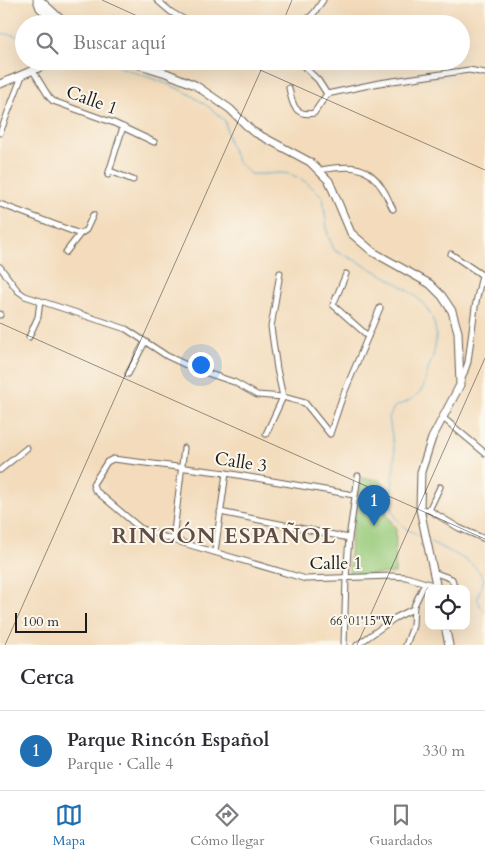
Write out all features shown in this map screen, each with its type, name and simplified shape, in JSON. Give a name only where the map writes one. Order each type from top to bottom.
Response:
[{"type":"street","points":[[39,0],[40,8],[47,15]]},
{"type":"street","points":[[39,0],[56,15]]},
{"type":"street","points":[[157,0],[177,15]]},
{"type":"street","points":[[313,15],[323,0]]},
{"type":"street","points":[[156,70],[195,85],[230,109],[252,131],[310,162],[330,181],[351,233],[373,252],[430,284],[442,296],[452,311],[458,332],[460,385]]},
{"type":"street","points":[[307,70],[318,80],[327,94]]},
{"type":"street","points":[[289,88],[292,103],[300,113],[305,115],[314,113],[327,94],[379,83],[469,70],[485,73]]},
{"type":"street","points":[[0,84],[33,71]]},
{"type":"street","name":"Calle 1","points":[[33,71],[49,97],[53,100],[124,127],[154,142]]},
{"type":"street","points":[[0,134],[22,76]]},
{"type":"street","points":[[124,127],[109,173],[133,180]]},
{"type":"street","points":[[320,170],[352,166],[364,170],[383,189],[393,209]]},
{"type":"street","points":[[0,204],[80,234]]},
{"type":"street","points":[[66,252],[80,234],[86,230],[93,215]]},
{"type":"street","points":[[436,585],[420,509],[421,472],[432,438],[460,385],[468,362],[475,308],[484,275],[451,254]]},
{"type":"street","points":[[0,278],[1,268]]},
{"type":"street","points":[[1,268],[18,291],[25,296],[126,329],[167,356],[188,366],[234,382],[258,395],[283,397],[305,404],[330,434],[342,398],[380,308]]},
{"type":"street","points":[[266,434],[283,397],[271,327],[280,273]]},
{"type":"street","points":[[346,274],[333,305],[368,336]]},
{"type":"street","points":[[28,337],[38,317],[40,301]]},
{"type":"street","points":[[128,374],[145,342]]},
{"type":"street","points":[[442,417],[485,453]]},
{"type":"street","points":[[0,470],[27,448]]},
{"type":"street","points":[[173,540],[184,448]]},
{"type":"street","name":"Calle 3","points":[[103,496],[95,490],[93,484],[107,462],[114,459],[226,473],[354,495]]},
{"type":"street","points":[[215,552],[226,473]]},
{"type":"street","points":[[344,645],[349,538],[358,476]]},
{"type":"street","points":[[429,510],[440,487]]},
{"type":"street","name":"Calle 1","points":[[103,496],[140,528],[173,540],[306,579],[392,576],[406,577],[432,585]]},
{"type":"street","points":[[420,509],[429,510],[459,528],[485,539]]},
{"type":"street","points":[[220,512],[349,538]]},
{"type":"street","points":[[433,572],[452,579],[453,585]]},
{"type":"street","points":[[406,645],[413,626],[413,609],[426,583]]},
{"type":"street","points":[[357,645],[395,618],[413,609]]},
{"type":"street","points":[[446,630],[449,645]]},
{"type":"green space","points":[[362,478],[380,480],[383,483],[386,513],[396,529],[395,573],[353,575],[349,572],[351,539]]},
{"type":"waterway","points":[[0,33],[15,36]]},
{"type":"waterway","points":[[128,70],[186,92],[209,107],[225,121],[229,142],[237,161],[250,174],[288,174],[300,178],[310,185],[323,197],[328,236],[335,251],[394,281],[418,299],[427,309],[433,321],[436,334],[435,349],[424,384],[422,389],[413,398],[394,407],[389,418],[395,454],[391,503],[395,517],[405,528],[422,537]]},
{"type":"waterway","points":[[431,542],[468,561],[480,572],[484,579],[478,600],[485,612]]},
{"type":"place","name":"Parque Rincón Español","points":[[374,526]]},
{"type":"district","name":"RINCÓN ESPAÑOL","points":[[224,535]]}]
